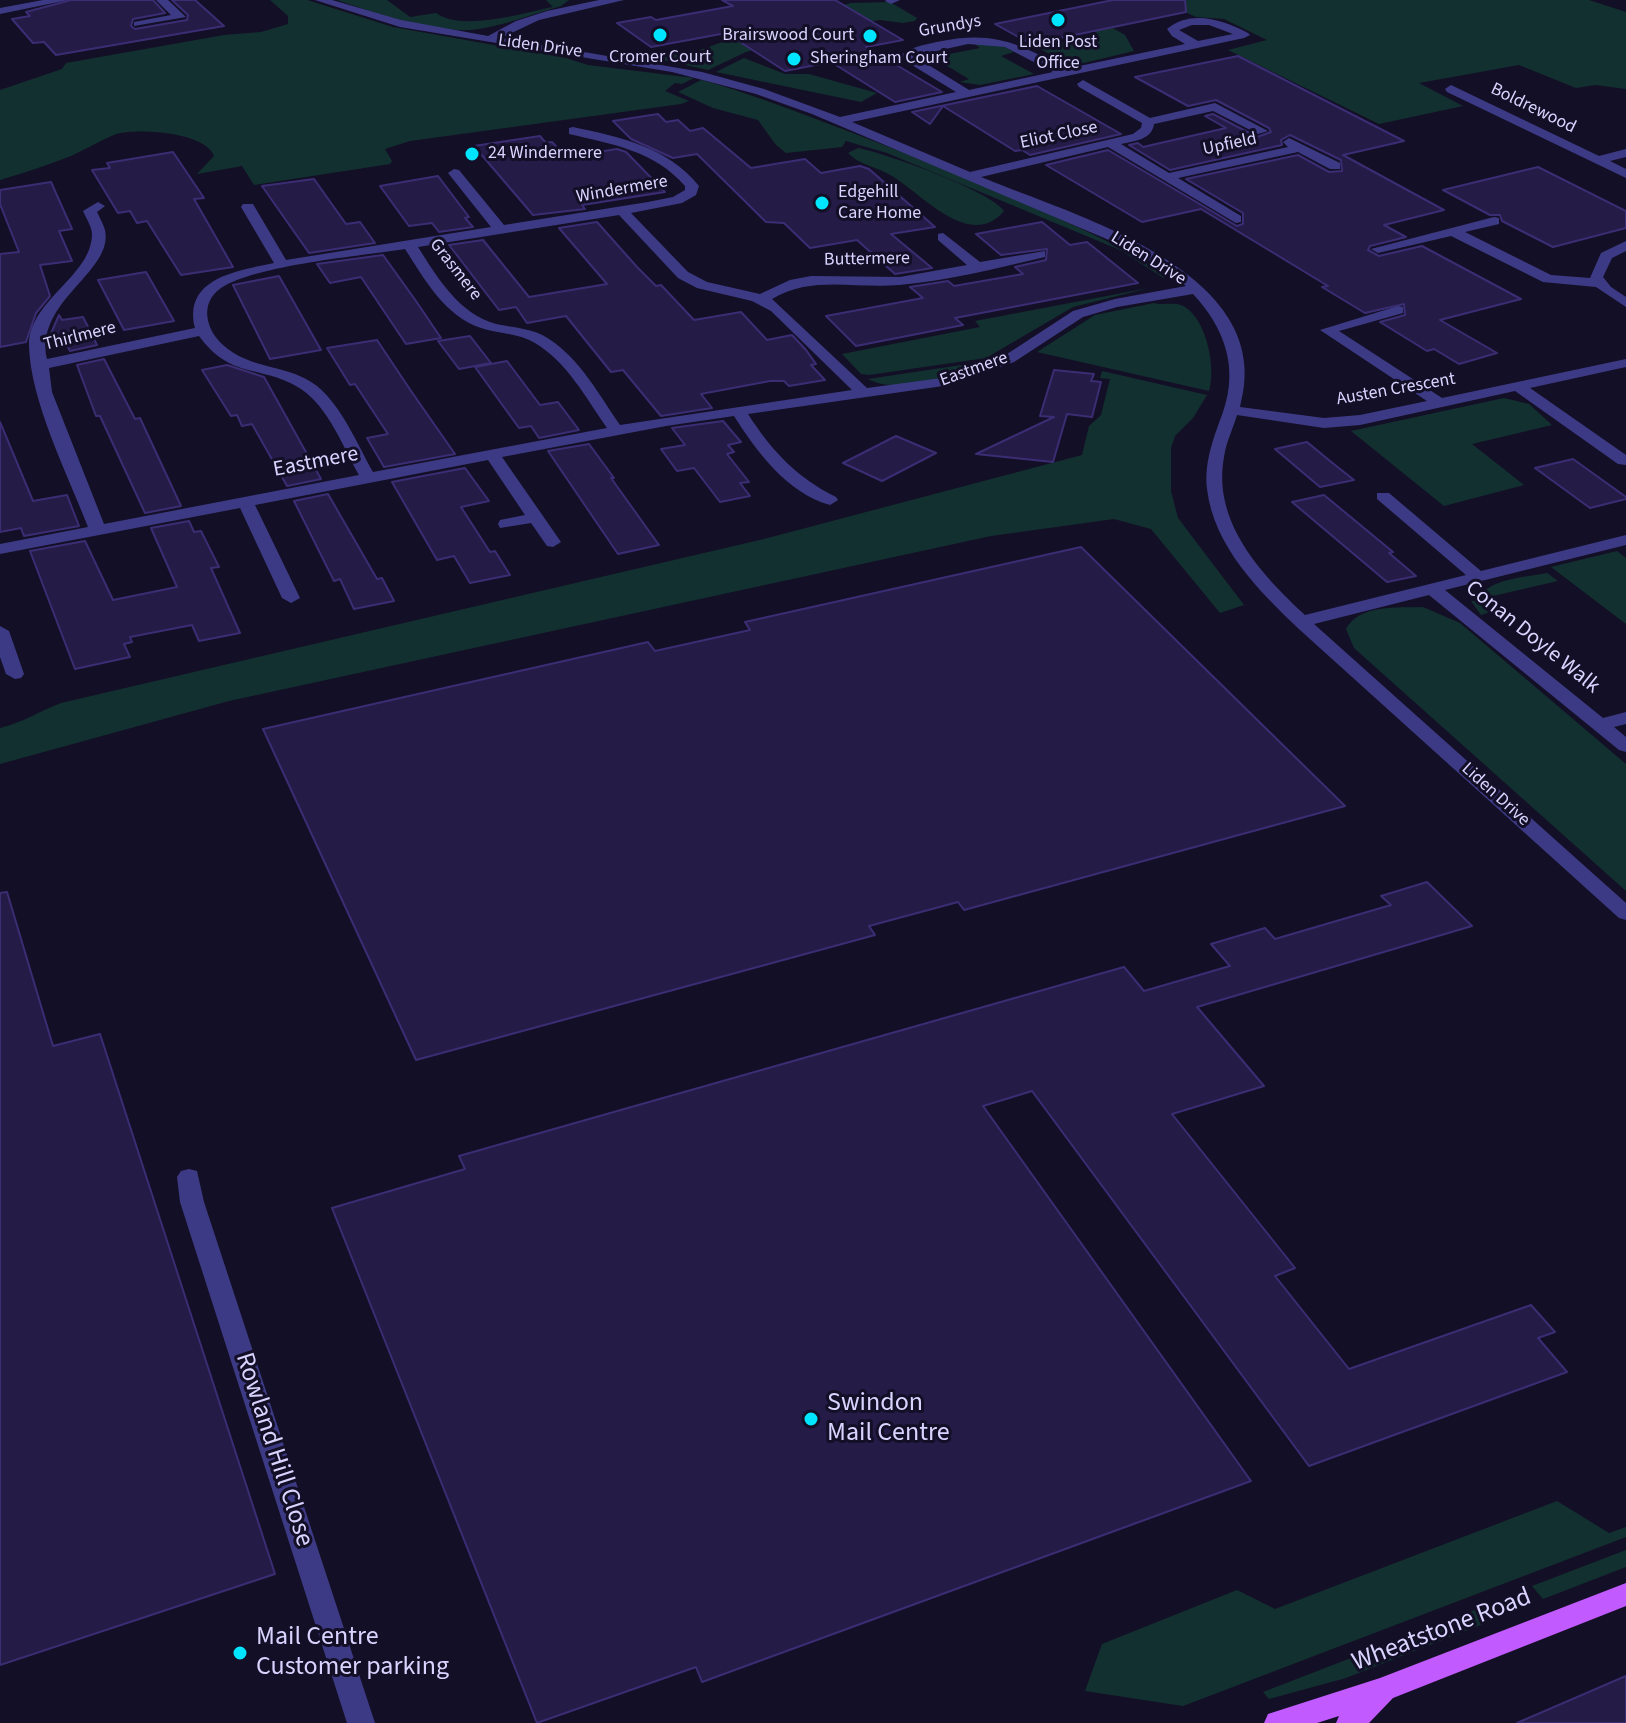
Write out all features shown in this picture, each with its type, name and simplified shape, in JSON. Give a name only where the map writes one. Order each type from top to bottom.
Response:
[{"type":"main road","name":"Wheatstone Road","points":[[1278,1723],[1385,1689],[1626,1594]]},
{"type":"main road","points":[[1350,1723],[1385,1689]]},
{"type":"street","points":[[0,11],[62,0]]},
{"type":"street","points":[[138,24],[183,20],[162,0]]},
{"type":"street","name":"Liden Drive","points":[[321,0],[374,18],[490,40],[635,61],[705,76],[843,120],[873,136],[1116,236],[1156,259],[1196,289],[1225,323],[1234,342],[1238,384],[1213,468],[1213,484],[1220,514],[1243,557],[1303,621],[1626,914]]},
{"type":"street","points":[[490,40],[524,21],[583,3],[618,0]]},
{"type":"street","points":[[843,120],[1244,35],[1211,21],[1181,24],[1173,29],[1196,45]]},
{"type":"street","name":"Grundys","points":[[966,93],[907,55],[967,39],[994,38],[1063,73]]},
{"type":"street","name":"Eliot Close","points":[[1083,84],[1148,122],[1215,107],[1262,131]]},
{"type":"street","name":"Boldrewood","points":[[1451,89],[1626,174]]},
{"type":"street","name":"Eliot Close","points":[[968,176],[1137,137],[1147,130],[1148,122]]},
{"type":"street","name":"Windermere","points":[[202,331],[198,307],[205,294],[235,277],[282,265],[677,200],[691,192],[692,186],[664,161],[643,150],[573,131]]},
{"type":"street","points":[[592,145],[606,138]]},
{"type":"street","points":[[1110,143],[1236,219]]},
{"type":"street","name":"Upfield","points":[[1167,177],[1294,145],[1335,166]]},
{"type":"street","points":[[1599,160],[1626,153]]},
{"type":"street","points":[[454,173],[500,229]]},
{"type":"street","points":[[41,365],[35,341],[42,322],[91,260],[99,233],[90,211],[98,206]]},
{"type":"street","points":[[248,207],[282,265]]},
{"type":"street","points":[[621,209],[685,277],[762,299],[776,308],[865,395]]},
{"type":"street","points":[[1378,249],[1494,221]]},
{"type":"street","points":[[1452,231],[1548,279],[1599,283]]},
{"type":"street","points":[[943,237],[976,266]]},
{"type":"street","name":"Grasmere","points":[[409,244],[442,291],[468,318],[489,327],[530,335],[552,348],[616,430]]},
{"type":"street","points":[[1626,245],[1606,256],[1596,277],[1599,283],[1626,303]]},
{"type":"street","name":"Buttermere","points":[[762,299],[775,289],[799,281],[826,278],[899,281],[1040,254]]},
{"type":"street","name":"Eastmere","points":[[0,549],[616,430],[945,382],[991,368],[1024,351],[1064,321],[1097,307],[1196,289]]},
{"type":"street","points":[[1398,310],[1327,330],[1440,403]]},
{"type":"street","points":[[202,331],[237,362],[292,379],[315,391],[368,477]]},
{"type":"street","name":"Thirlmere","points":[[97,528],[44,392],[41,365],[202,331]]},
{"type":"street","name":"Austen Crescent","points":[[1232,410],[1324,423],[1375,417],[1626,363]]},
{"type":"street","points":[[1519,387],[1624,461]]},
{"type":"street","points":[[738,410],[776,465],[801,485],[830,500]]},
{"type":"street","points":[[492,455],[553,542]]},
{"type":"street","name":"Conan Doyle Walk","points":[[1383,496],[1478,577]]},
{"type":"street","points":[[245,502],[291,598]]},
{"type":"street","points":[[506,524],[536,517]]},
{"type":"street","name":"Conan Doyle Walk","points":[[1303,621],[1626,540]]},
{"type":"street","name":"Conan Doyle Walk","points":[[1433,589],[1626,746]]},
{"type":"street","points":[[0,631],[15,674]]},
{"type":"street","name":"Conan Doyle Walk","points":[[1601,724],[1626,718]]},
{"type":"street","name":"Rowland Hill Close","points":[[189,1177],[192,1202],[361,1723]]},
{"type":"green space","points":[[270,0],[307,0],[393,27],[566,58],[588,65],[694,78],[682,84],[675,83],[665,91],[689,101],[681,104],[410,141],[385,149],[392,161],[390,164],[254,185],[242,166],[197,174],[214,156],[208,148],[185,137],[154,132],[116,134],[71,156],[0,180],[0,90],[62,69],[66,63],[224,35],[261,32],[288,24],[288,16]]},
{"type":"green space","points":[[337,0],[387,0],[410,17],[436,13],[461,21],[477,21],[553,7],[546,0],[569,0],[561,6],[494,26],[455,30],[385,16]]},
{"type":"green space","points":[[1170,0],[1589,0],[1626,12],[1626,89],[1595,85],[1576,88],[1519,65],[1419,83],[1463,106],[1379,124],[1228,50],[1267,40],[1224,19],[1196,17],[1170,5]]},
{"type":"green space","points":[[890,2],[917,18],[915,21],[880,20],[838,26],[746,52],[708,70],[650,57],[694,52],[791,18],[851,3]]},
{"type":"green space","points":[[1111,27],[1125,35],[1134,51],[1071,66],[1037,47],[1099,35],[1094,31]]},
{"type":"green space","points":[[973,43],[1000,44],[1014,52],[1001,56],[1034,74],[980,85],[960,82],[969,79],[932,57],[921,59],[931,51],[939,56],[980,48]]},
{"type":"green space","points":[[744,58],[785,74],[809,74],[877,93],[861,102],[716,72]]},
{"type":"green space","points":[[701,80],[869,139],[1028,204],[1144,261],[1165,279],[1120,250],[887,153],[846,141],[842,147],[786,153],[776,145],[758,120],[713,108],[678,92]]},
{"type":"green space","points":[[858,148],[913,165],[980,193],[1004,211],[991,222],[976,225],[962,222],[932,206],[892,176],[848,153]]},
{"type":"green space","points":[[1149,288],[1073,307],[986,358],[869,375],[861,374],[842,354],[980,327],[975,321]]},
{"type":"green space","points":[[1154,303],[1181,305],[1199,323],[1210,358],[1209,391],[1037,352],[1095,315]]},
{"type":"green space","points":[[988,361],[944,377],[911,384],[881,384],[868,379]]},
{"type":"green space","points":[[1102,371],[1207,395],[1193,418],[1175,436],[1171,448],[1171,491],[1178,518],[1244,605],[1220,613],[1151,529],[1114,519],[991,536],[229,701],[0,764],[0,728],[61,703],[764,539],[1082,455],[1089,426],[1101,415],[1110,379],[1100,378]]},
{"type":"green space","points":[[1504,398],[1529,404],[1552,425],[1472,444],[1524,485],[1444,506],[1351,431]]},
{"type":"green space","points":[[1617,551],[1626,558],[1626,624],[1551,567]]},
{"type":"green space","points":[[1547,573],[1558,581],[1484,598],[1494,608],[1488,610],[1490,612],[1481,615],[1471,601],[1478,601],[1488,588],[1497,584]]},
{"type":"green space","points":[[1423,607],[1460,623],[1626,764],[1626,891],[1354,648],[1346,629],[1360,615],[1380,609]]},
{"type":"green space","points":[[1557,1501],[1609,1533],[1626,1527],[1626,1537],[1183,1706],[1085,1691],[1102,1644],[1237,1590],[1275,1609]]},
{"type":"green space","points":[[1626,1550],[1626,1567],[1543,1599],[1532,1586]]},
{"type":"green space","points":[[1475,1610],[1488,1622],[1346,1678],[1269,1699],[1263,1692]]},
{"type":"building","points":[[71,0],[153,0],[165,13],[133,19],[131,26],[135,29],[187,20],[188,15],[172,0],[195,0],[224,26],[56,55],[44,42],[33,43],[12,19],[30,16],[26,12]]},
{"type":"building","points":[[722,0],[835,0],[903,40],[866,47],[942,92],[895,102],[831,62],[785,71],[726,33],[651,47],[617,23],[651,17],[656,20],[733,6]]},
{"type":"building","points":[[1113,0],[1185,0],[1186,12],[1031,44],[995,24]]},
{"type":"building","points":[[1238,56],[1404,141],[1343,155],[1444,210],[1384,225],[1406,237],[1370,246],[1368,250],[1379,256],[1422,246],[1521,299],[1440,320],[1497,353],[1459,364],[1434,349],[1427,351],[1380,322],[1405,315],[1404,304],[1365,313],[1322,287],[1328,286],[1201,209],[1142,222],[1046,165],[1108,150],[1237,226],[1243,224],[1243,213],[1186,179],[1298,155],[1329,172],[1342,171],[1341,160],[1290,135],[1281,140],[1282,145],[1170,170],[1129,145],[1138,143],[1143,147],[1226,128],[1205,116],[1213,114],[1257,137],[1271,132],[1269,128],[1216,100],[1188,106],[1135,77]]},
{"type":"building","points":[[1037,86],[1121,134],[1030,155],[1022,150],[1015,151],[943,106],[930,124],[912,112]]},
{"type":"building","points":[[658,114],[666,122],[678,120],[690,131],[703,128],[751,168],[805,159],[821,173],[860,166],[869,169],[935,227],[891,234],[932,268],[895,274],[857,240],[810,248],[784,223],[766,222],[697,154],[673,158],[631,139],[613,121]]},
{"type":"building","points":[[540,136],[546,143],[552,142],[566,157],[617,149],[626,152],[665,192],[582,205],[585,209],[533,215],[474,146]]},
{"type":"building","points":[[173,152],[204,198],[194,199],[233,267],[181,275],[147,221],[137,223],[130,211],[118,213],[92,170],[110,168],[107,163]]},
{"type":"building","points":[[1538,167],[1626,211],[1626,228],[1553,247],[1502,221],[1500,215],[1490,215],[1443,190]]},
{"type":"building","points":[[438,176],[473,227],[439,232],[432,223],[409,226],[380,186]]},
{"type":"building","points":[[314,179],[346,224],[360,222],[375,243],[309,253],[262,186]]},
{"type":"building","points":[[51,182],[72,229],[59,231],[72,261],[40,265],[50,296],[36,313],[26,342],[0,347],[0,254],[19,252],[0,204],[0,190]]},
{"type":"building","points":[[597,222],[637,267],[656,286],[661,285],[694,320],[741,312],[767,340],[792,335],[816,364],[811,365],[825,380],[789,386],[784,381],[770,381],[701,394],[712,408],[661,416],[623,370],[611,372],[566,316],[527,323],[516,307],[499,310],[449,245],[483,240],[529,297],[607,284],[559,228]]},
{"type":"building","points":[[1042,222],[1070,245],[1087,242],[1138,283],[955,318],[963,325],[856,346],[826,316],[923,298],[910,287],[948,281],[954,286],[1023,274],[1015,267],[1046,260],[1047,249],[1001,255],[976,234]]},
{"type":"building","points":[[383,255],[441,338],[406,344],[361,277],[330,283],[317,264]]},
{"type":"building","points":[[146,272],[174,321],[124,330],[98,280]]},
{"type":"building","points":[[279,276],[321,350],[270,359],[233,285]]},
{"type":"building","points":[[59,315],[62,320],[83,317],[97,345],[70,351],[62,336],[49,338]]},
{"type":"building","points":[[470,336],[491,363],[459,369],[438,341]]},
{"type":"building","points":[[377,340],[455,454],[384,467],[367,438],[388,434],[355,384],[350,385],[327,348]]},
{"type":"building","points":[[104,359],[135,419],[140,418],[181,506],[145,513],[100,416],[96,416],[77,365]]},
{"type":"building","points":[[507,361],[540,405],[558,402],[579,430],[539,438],[531,426],[519,428],[475,367]]},
{"type":"building","points":[[227,365],[264,377],[321,479],[287,486],[252,424],[242,426],[237,415],[231,416],[202,370]]},
{"type":"building","points":[[1054,370],[1094,374],[1091,381],[1101,382],[1092,417],[1067,414],[1053,462],[976,454],[1054,417],[1040,416]]},
{"type":"building","points":[[723,421],[741,442],[728,445],[734,452],[727,454],[749,482],[740,483],[750,496],[720,502],[694,468],[677,471],[661,449],[685,445],[672,428]]},
{"type":"building","points":[[0,422],[33,501],[67,495],[79,526],[24,536],[21,528],[0,532]]},
{"type":"building","points":[[896,436],[936,453],[882,481],[843,463]]},
{"type":"building","points":[[1307,442],[1354,480],[1320,487],[1275,449]]},
{"type":"building","points":[[589,444],[659,545],[618,554],[548,451]]},
{"type":"building","points":[[1573,459],[1626,499],[1590,508],[1535,468]]},
{"type":"building","points":[[465,468],[489,501],[461,507],[490,552],[495,551],[510,575],[470,583],[454,556],[437,560],[392,482]]},
{"type":"building","points":[[328,494],[377,579],[382,578],[394,601],[354,609],[340,579],[334,581],[294,501]]},
{"type":"building","points":[[1324,495],[1393,552],[1389,553],[1416,576],[1387,582],[1292,502]]},
{"type":"building","points":[[189,521],[194,532],[201,531],[219,567],[211,568],[240,633],[199,641],[192,625],[130,637],[132,642],[124,644],[130,657],[75,669],[30,551],[85,541],[113,600],[177,587],[151,528]]},
{"type":"building","points":[[1081,547],[1345,806],[964,910],[958,902],[869,926],[875,935],[416,1060],[263,729],[648,642],[655,651],[750,630],[745,622]]},
{"type":"building","name":"Swindon Mail Centre","points":[[1427,882],[1472,926],[1197,1007],[1264,1086],[1172,1114],[1295,1268],[1275,1276],[1349,1369],[1531,1305],[1555,1332],[1538,1338],[1567,1372],[1309,1466],[1032,1091],[983,1106],[1251,1481],[702,1682],[696,1667],[537,1723],[332,1208],[465,1169],[459,1156],[1124,967],[1144,991],[1230,966],[1211,944],[1265,928],[1275,939],[1391,905],[1381,896]]},
{"type":"building","points":[[7,892],[53,1046],[100,1034],[275,1574],[0,1665],[0,893]]},
{"type":"building","points":[[1626,1676],[1626,1723],[1517,1723]]},
{"type":"place","name":"Liden Post Office","points":[[1058,20]]},
{"type":"place","name":"Cromer Court","points":[[660,35]]},
{"type":"place","name":"Brairswood Court","points":[[870,36]]},
{"type":"place","name":"Sheringham Court","points":[[794,59]]},
{"type":"place","name":"24 Windermere","points":[[472,154]]},
{"type":"place","name":"Edgehill Care Home","points":[[822,203]]},
{"type":"place","name":"Swindon Mail Centre","points":[[811,1419]]},
{"type":"place","name":"Mail Centre Customer parking","points":[[240,1653]]}]
